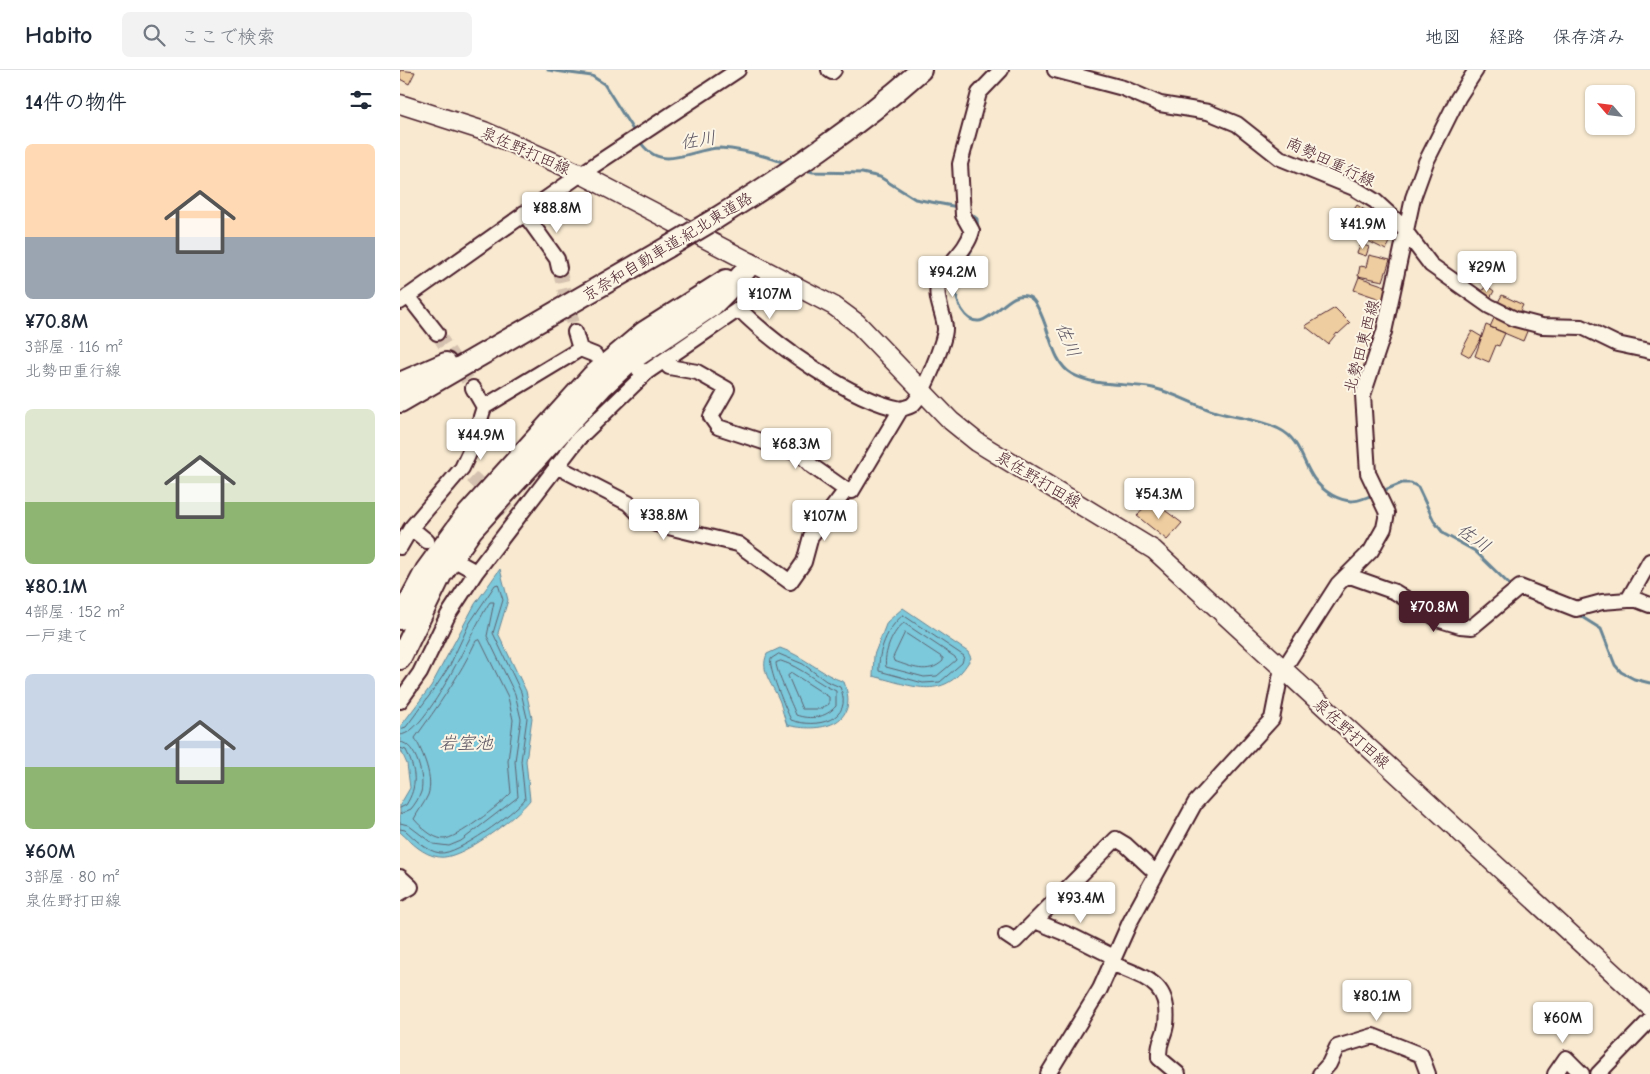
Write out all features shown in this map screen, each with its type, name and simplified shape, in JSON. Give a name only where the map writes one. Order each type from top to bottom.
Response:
[{"type":"highway","name":"京奈和自動車道;紀北東道路","points":[[400,402],[668,247],[776,181],[895,93],[921,70]]},
{"type":"highway","points":[[400,383],[488,343],[585,289],[641,262]]},
{"type":"highway","points":[[400,619],[426,570],[464,518],[592,376],[644,332],[751,264]]},
{"type":"highway","points":[[400,659],[441,575],[484,516],[602,387],[644,351],[712,306],[751,264]]},
{"type":"highway","points":[[400,417],[536,324]]},
{"type":"highway","points":[[400,628],[412,596]]},
{"type":"main road","name":"泉佐野打田線","points":[[400,104],[484,130],[581,174],[751,264],[799,286],[858,323],[951,421],[977,442],[1154,550],[1650,1007]]},
{"type":"street","points":[[438,333],[404,299],[524,213],[738,70]]},
{"type":"street","points":[[829,70],[834,70]]},
{"type":"street","points":[[400,701],[420,673],[448,615],[512,515],[578,439],[643,371],[664,361],[739,309],[761,331],[796,356],[858,394],[885,406],[901,409],[912,405],[923,390],[946,330],[938,285],[943,275],[960,255],[972,231],[963,215],[960,199],[960,164],[979,93],[1001,70]]},
{"type":"street","name":"南勢田重行線","points":[[1055,70],[1123,88],[1160,104],[1220,116],[1237,124],[1280,158],[1366,195],[1383,207],[1438,270],[1489,306],[1514,319],[1542,326],[1582,327],[1617,344],[1650,351]]},
{"type":"street","name":"北勢田東西線","points":[[1048,1074],[1100,989],[1156,873],[1195,803],[1272,719],[1277,698],[1278,680],[1338,584],[1371,551],[1384,528],[1387,513],[1368,473],[1363,395],[1384,332],[1407,234],[1413,198],[1426,162],[1458,98],[1476,70]]},
{"type":"street","points":[[524,213],[557,259],[559,268]]},
{"type":"street","points":[[575,332],[580,349]]},
{"type":"street","points":[[580,349],[595,355]]},
{"type":"street","points":[[400,548],[411,528],[467,472],[471,448],[484,407],[580,349]]},
{"type":"street","points":[[664,361],[669,367],[697,372],[727,389],[711,418],[718,427],[800,454],[812,466],[846,490],[852,491],[858,483],[901,409]]},
{"type":"street","points":[[473,388],[484,407]]},
{"type":"street","points":[[556,466],[628,503],[642,517],[656,524],[738,544],[790,582],[804,562],[811,536],[846,490]]},
{"type":"street","points":[[411,528],[427,541]]},
{"type":"street","points":[[458,562],[476,572]]},
{"type":"street","points":[[1628,600],[1650,562]]},
{"type":"street","points":[[1347,575],[1395,592],[1440,620],[1460,626],[1472,627],[1515,590],[1576,609],[1595,603],[1628,600],[1637,600],[1650,605]]},
{"type":"street","points":[[1006,935],[1015,941],[1116,839],[1126,845],[1156,873]]},
{"type":"street","points":[[400,877],[411,887],[400,893]]},
{"type":"street","points":[[1035,921],[1074,936],[1157,984],[1166,1001],[1166,1026],[1158,1044],[1159,1058],[1178,1074]]},
{"type":"street","points":[[1598,1074],[1650,1020]]},
{"type":"street","points":[[1320,1074],[1337,1047],[1373,1036],[1421,1054],[1428,1074]]},
{"type":"street","points":[[1555,1074],[1566,1058],[1582,1074]]},
{"type":"water","name":"岩室池","points":[[500,569],[508,600],[498,633],[526,691],[532,718],[526,761],[530,800],[501,827],[474,845],[448,856],[433,856],[418,848],[400,832],[400,805],[410,788],[407,764],[400,748],[400,727],[431,686],[475,604]]},
{"type":"water","points":[[903,608],[968,652],[971,658],[961,672],[950,681],[928,688],[915,687],[873,676],[874,655],[887,622]]},
{"type":"water","points":[[780,648],[789,651],[844,682],[848,697],[847,708],[842,717],[824,727],[812,728],[787,725],[780,702],[768,679],[765,667],[767,654]]},
{"type":"building","points":[[400,70],[415,72],[409,84],[400,79]]},
{"type":"building","points":[[1357,205],[1368,212],[1352,237],[1341,229]]},
{"type":"building","points":[[1377,230],[1383,233],[1386,231],[1393,236],[1386,250],[1368,241],[1373,231],[1375,233]]},
{"type":"building","points":[[1361,244],[1369,247],[1366,256],[1357,253]]},
{"type":"building","points":[[1369,255],[1390,260],[1383,281],[1358,276],[1360,266],[1366,267]]},
{"type":"building","points":[[1359,277],[1388,287],[1383,300],[1354,290]]},
{"type":"building","points":[[1486,285],[1494,291],[1489,300],[1480,295]]},
{"type":"building","points":[[1502,295],[1523,305],[1518,315],[1497,304]]},
{"type":"building","points":[[1335,308],[1350,323],[1337,333],[1328,344],[1305,326]]},
{"type":"building","points":[[1495,316],[1528,329],[1523,341],[1490,327]]},
{"type":"building","points":[[1486,325],[1505,333],[1499,346],[1496,345],[1489,362],[1475,356]]},
{"type":"building","points":[[1472,331],[1482,337],[1470,357],[1461,352]]},
{"type":"building","points":[[1151,500],[1182,523],[1167,540],[1137,516]]},
{"type":"waterway","name":"佐川","points":[[548,70],[592,76],[604,84],[635,133]]},
{"type":"waterway","name":"佐川","points":[[639,140],[657,156],[667,158],[720,148],[755,153],[788,164]]},
{"type":"waterway","name":"佐川","points":[[806,170],[813,172],[862,173],[880,177],[915,199],[958,207]]},
{"type":"waterway","name":"佐川","points":[[966,210],[977,219],[978,231]]},
{"type":"waterway","name":"佐川","points":[[974,244],[959,276],[956,293],[962,310],[970,319],[979,321],[987,318],[1012,299],[1020,296],[1029,297],[1035,302],[1042,316],[1060,362],[1072,374],[1102,383],[1153,388],[1213,411],[1272,426],[1288,435],[1295,443],[1314,479],[1332,495],[1343,500],[1353,501],[1374,494]]},
{"type":"waterway","name":"佐川","points":[[1380,492],[1402,483],[1411,483],[1418,487],[1434,521],[1444,534],[1475,551],[1513,588]]},
{"type":"waterway","name":"佐川","points":[[1541,602],[1556,608]]},
{"type":"waterway","name":"佐川","points":[[1577,614],[1601,629],[1615,665],[1621,672],[1634,679],[1650,683]]},
{"type":"tunnel","points":[[559,268],[575,332]]},
{"type":"tunnel","points":[[437,333],[473,388]]},
{"type":"tunnel","points":[[472,477],[508,511]]}]
